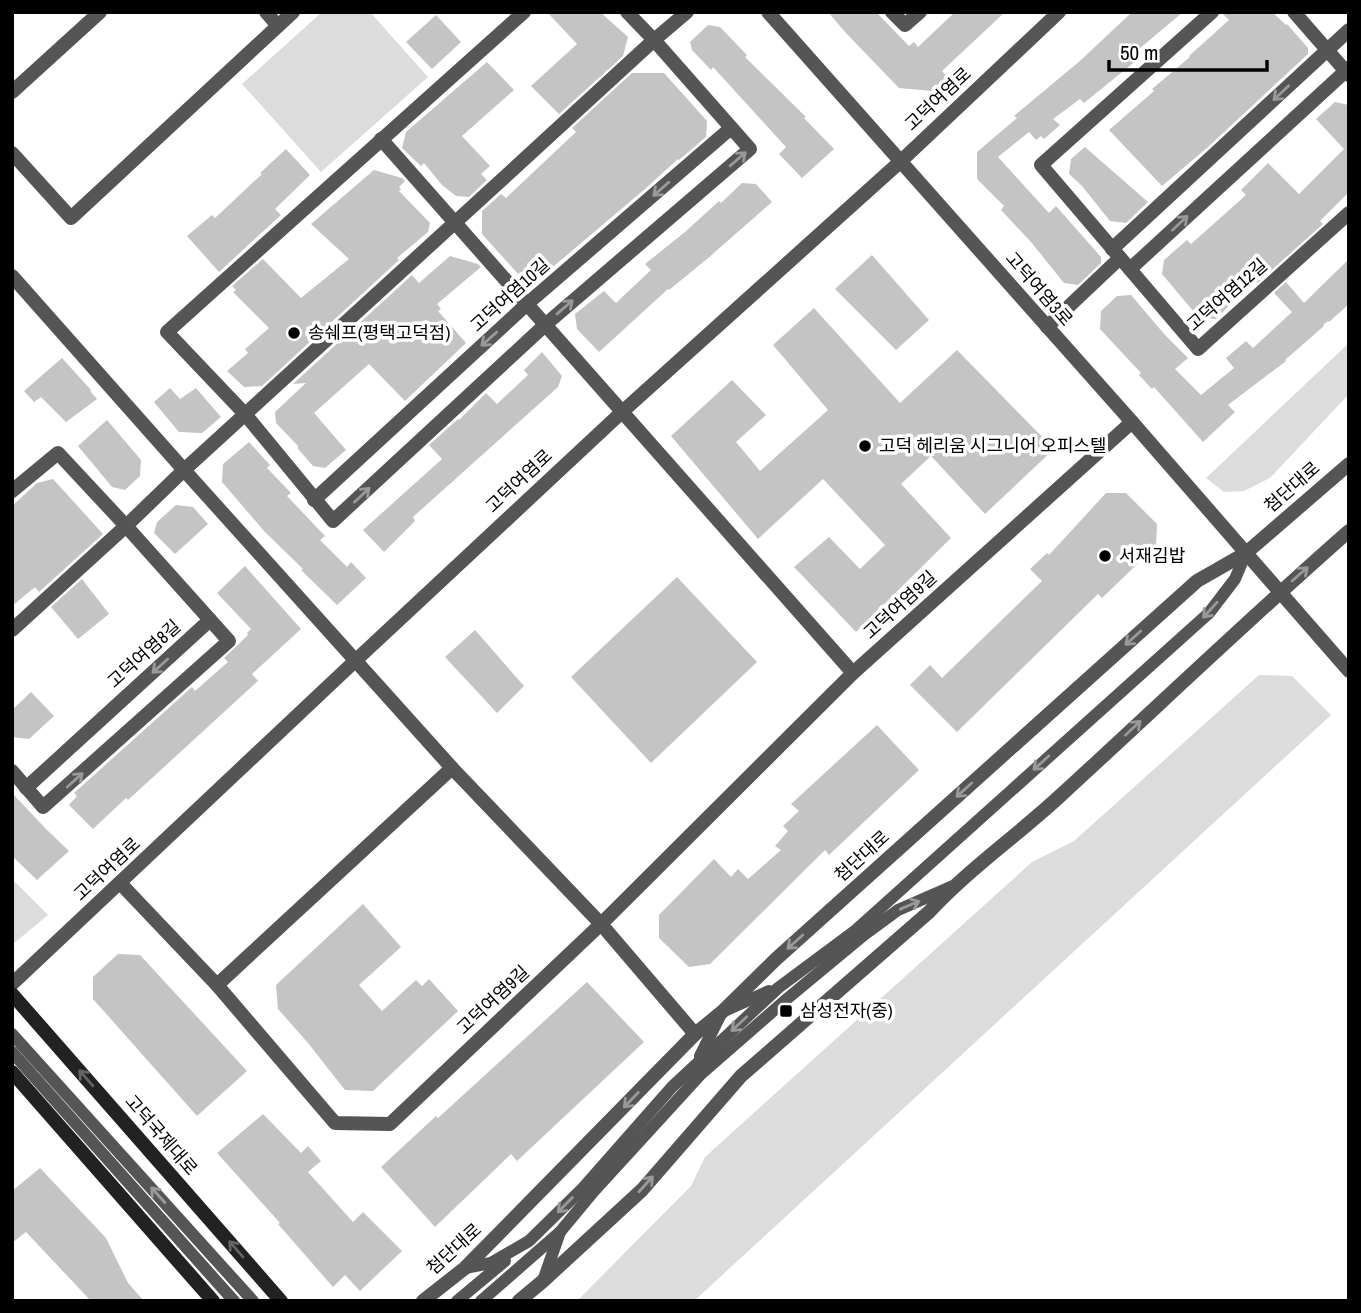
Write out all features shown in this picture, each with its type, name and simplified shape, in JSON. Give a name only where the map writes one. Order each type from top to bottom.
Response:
[{"type":"main road","name":"고덕국제대로","points":[[12,994],[281,1301]]},
{"type":"main road","points":[[12,1072],[213,1301]]},
{"type":"street","points":[[12,92],[100,12]]},
{"type":"street","points":[[265,12],[278,26]]},
{"type":"street","points":[[12,153],[71,218],[293,12]]},
{"type":"street","points":[[524,12],[167,332],[245,414],[333,522],[545,325],[750,149],[627,12]]},
{"type":"street","points":[[12,630],[687,12]]},
{"type":"street","name":"고덕여염3로","points":[[768,12],[1349,671]]},
{"type":"street","points":[[892,12],[905,25],[920,12]]},
{"type":"street","name":"고덕여염로","points":[[12,984],[622,412],[901,161],[1059,12]]},
{"type":"street","name":"고덕여염12길","points":[[1212,12],[1041,165],[1198,349],[1349,213]]},
{"type":"street","points":[[1121,259],[1348,72],[1294,12]]},
{"type":"street","points":[[1047,327],[1121,259],[1349,30]]},
{"type":"street","name":"고덕여염10길","points":[[314,500],[527,304],[731,128]]},
{"type":"street","points":[[381,139],[853,673]]},
{"type":"street","points":[[12,276],[452,768],[601,924],[695,1034]]},
{"type":"street","name":"고덕여염9길","points":[[120,883],[217,985],[335,1123],[390,1124],[601,924],[853,673],[1132,422]]},
{"type":"street","points":[[12,491],[58,453],[229,641],[43,807],[12,771]]},
{"type":"street","name":"첨단대로","points":[[423,1301],[465,1268],[695,1034],[722,1012],[776,959],[1197,581],[1246,553],[1349,464]]},
{"type":"street","points":[[519,1301],[642,1190],[741,1076],[929,912],[953,886],[1058,798],[1349,531]]},
{"type":"street","name":"고덕여염8길","points":[[26,788],[210,620]]},
{"type":"street","points":[[217,985],[452,768]]},
{"type":"lane","points":[[457,1301],[530,1241],[583,1188],[672,1087],[778,988],[856,930],[1209,613],[1235,579],[1246,553]]},
{"type":"lane","points":[[481,1301],[560,1232],[701,1074],[864,935],[898,910],[953,886]]},
{"type":"lane","points":[[695,1065],[722,1012],[778,988]]},
{"type":"lane","points":[[12,1034],[253,1301]]},
{"type":"lane","points":[[12,1052],[234,1301]]},
{"type":"lane","points":[[543,1281],[560,1232]]},
{"type":"lane","points":[[465,1268],[491,1263],[530,1241]]},
{"type":"shaded area","points":[[322,12],[370,12],[428,77],[321,172],[242,84]]},
{"type":"shaded area","points":[[1349,343],[1349,394],[1270,478],[1244,491],[1224,492],[1206,478]]},
{"type":"shaded area","points":[[1259,675],[1292,676],[1331,715],[694,1301],[577,1301],[691,1186],[705,1157],[1032,862],[1074,841]]},
{"type":"shaded area","points":[[12,879],[48,915],[13,944],[12,944]]},
{"type":"building","points":[[547,12],[600,12],[628,37],[623,56],[559,114],[531,86],[577,44]]},
{"type":"building","points":[[828,12],[876,12],[909,46],[914,42],[918,47],[955,12],[1005,12],[942,71],[947,76],[932,91],[899,88]]},
{"type":"building","points":[[1132,12],[1183,12],[1132,55],[1137,60],[1084,103],[1080,99],[1053,119],[1060,125],[1044,139],[1041,136],[1036,140],[1029,132],[998,157],[1049,213],[1056,206],[1101,257],[1101,263],[1078,285],[1064,283],[1001,210],[1004,206],[977,179],[977,152]]},
{"type":"building","points":[[1221,12],[1272,12],[1287,24],[1308,48],[1308,54],[1162,186],[1109,130],[1229,20]]},
{"type":"building","points":[[436,15],[461,42],[432,69],[406,42]]},
{"type":"building","points":[[708,25],[720,27],[747,55],[745,57],[806,117],[804,118],[834,149],[802,178],[779,154],[786,147],[713,67],[711,70],[692,50],[690,42]]},
{"type":"building","points":[[487,62],[514,90],[462,136],[490,166],[481,174],[487,180],[469,197],[456,196],[442,185],[424,163],[421,166],[402,148],[406,132]]},
{"type":"building","points":[[632,73],[664,73],[707,121],[706,137],[541,277],[519,275],[482,234],[482,211],[501,194],[506,198],[576,132],[572,128]]},
{"type":"building","points":[[1335,102],[1349,105],[1349,192],[1320,221],[1323,224],[1257,283],[1254,280],[1216,319],[1199,318],[1162,274],[1164,260],[1187,240],[1191,244],[1246,195],[1241,190],[1268,163],[1299,194],[1344,149],[1316,119]]},
{"type":"building","points":[[1085,147],[1148,202],[1126,223],[1110,221],[1069,174],[1071,159]]},
{"type":"building","points":[[286,149],[310,175],[275,209],[281,215],[219,272],[187,236],[212,215],[215,218]]},
{"type":"building","points":[[374,170],[405,181],[399,191],[430,223],[428,232],[262,386],[244,387],[227,371],[248,353],[245,349],[269,328],[233,292],[236,290],[232,286],[263,259],[301,298],[349,259],[311,224]]},
{"type":"building","points":[[742,183],[756,184],[772,202],[668,289],[599,352],[577,329],[575,314],[604,291],[616,303],[651,270],[645,264]]},
{"type":"building","points":[[872,255],[929,320],[896,350],[835,289]]},
{"type":"building","points":[[450,256],[481,267],[437,304],[441,309],[438,311],[466,343],[405,401],[369,364],[314,413],[346,450],[325,468],[313,466],[276,423],[275,412],[306,383],[293,384],[412,275],[419,283]]},
{"type":"building","points":[[1349,259],[1349,304],[1286,361],[1228,405],[1235,412],[1203,442],[1154,387],[1152,389],[1139,375],[1141,373],[1100,329],[1101,311],[1117,296],[1131,295],[1188,358],[1175,369],[1201,395],[1234,368],[1226,358],[1246,341],[1253,348],[1292,312],[1274,293],[1286,282],[1304,303]]},
{"type":"building","name":"고덕 헤리움 시그니어 오피스텔","points":[[814,308],[900,403],[957,350],[1054,449],[985,514],[931,456],[901,484],[951,538],[856,632],[794,567],[829,537],[860,569],[885,545],[823,479],[758,539],[671,436],[732,380],[766,415],[736,442],[760,471],[828,410],[773,345]]},
{"type":"building","points":[[542,352],[562,376],[558,387],[413,517],[415,521],[384,552],[363,530],[442,459],[429,445],[486,393],[497,404],[528,375],[524,370]]},
{"type":"building","points":[[62,358],[97,399],[66,422],[41,397],[34,402],[24,391]]},
{"type":"building","points":[[170,388],[180,399],[196,388],[221,417],[202,433],[179,432],[154,402]]},
{"type":"building","points":[[107,420],[141,460],[140,476],[125,490],[112,487],[78,446]]},
{"type":"building","points":[[249,442],[270,465],[267,468],[291,493],[287,496],[325,536],[320,540],[347,567],[351,562],[366,578],[337,605],[264,531],[222,482],[223,464]]},
{"type":"building","points":[[53,479],[103,534],[39,592],[35,587],[12,606],[12,506],[37,483]]},
{"type":"building","points":[[1106,493],[1126,493],[1157,524],[1156,546],[1102,598],[1098,594],[957,732],[910,685],[930,665],[942,678],[1042,581],[1030,569],[1047,553],[1049,555]]},
{"type":"building","points":[[176,505],[193,507],[208,524],[175,554],[154,533],[157,522]]},
{"type":"building","points":[[245,566],[301,629],[252,674],[258,681],[93,829],[69,805],[77,796],[74,793],[192,687],[195,691],[228,662],[224,658],[248,635],[251,629],[217,593]]},
{"type":"building","points":[[677,577],[757,662],[651,763],[571,677]]},
{"type":"building","points":[[82,579],[109,614],[78,639],[51,607]]},
{"type":"building","points":[[475,630],[524,686],[497,713],[445,657]]},
{"type":"building","points":[[31,692],[54,716],[29,739],[12,737],[12,710]]},
{"type":"building","points":[[877,725],[919,770],[829,855],[825,850],[710,964],[689,967],[659,938],[659,915],[714,859],[731,877],[738,869],[748,879],[781,850],[775,846],[788,831],[783,826],[799,811],[791,804]]},
{"type":"building","points":[[12,793],[69,851],[37,880],[12,856]]},
{"type":"building","points":[[363,904],[401,947],[359,985],[382,1011],[416,980],[422,986],[429,979],[458,1011],[373,1091],[345,1090],[278,1009],[276,985]]},
{"type":"building","points":[[118,954],[140,955],[247,1071],[197,1116],[93,999],[93,977]]},
{"type":"building","points":[[587,982],[644,1042],[517,1161],[511,1154],[435,1227],[381,1167]]},
{"type":"building","points":[[263,1114],[301,1153],[308,1146],[321,1161],[308,1172],[353,1222],[363,1212],[402,1251],[360,1291],[345,1275],[333,1287],[217,1153]]},
{"type":"building","points":[[40,1168],[106,1238],[128,1283],[144,1301],[91,1301],[26,1232],[12,1243],[12,1191]]},
{"type":"place","name":"송쉐프(평택고덕점)","points":[[294,333]]},
{"type":"place","name":"고덕 헤리움 시그니어 오피스텔","points":[[865,446]]},
{"type":"place","name":"서재김밥","points":[[1105,556]]},
{"type":"place","name":"삼성전자(중)","points":[[786,1011]]}]
